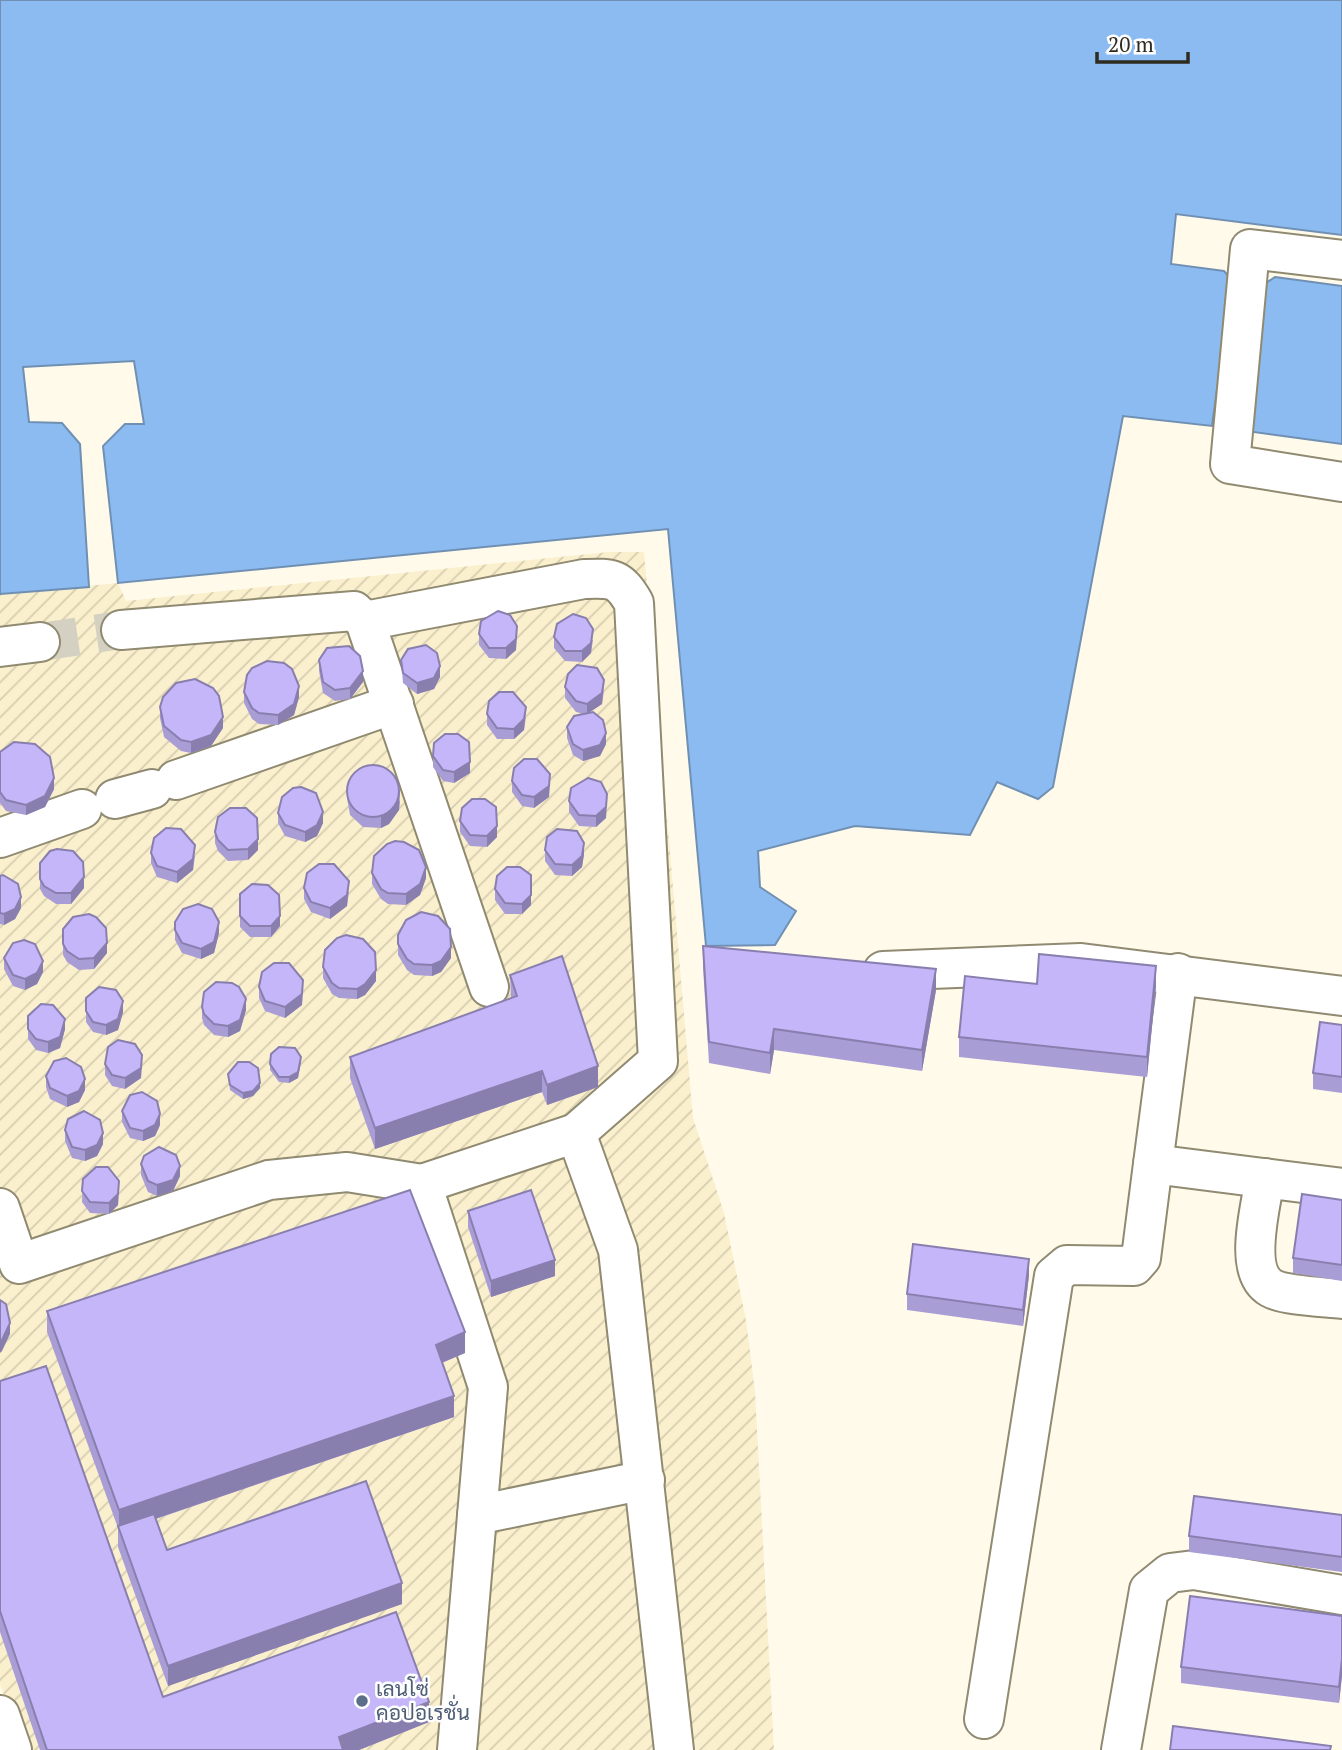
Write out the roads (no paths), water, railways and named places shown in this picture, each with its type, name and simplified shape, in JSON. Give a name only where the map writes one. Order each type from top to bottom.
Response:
[{"type":"lane","points":[[1342,260],[1250,249],[1230,464],[1342,482]]},
{"type":"lane","points":[[0,1208],[19,1264],[269,1180],[347,1172],[422,1184],[576,1133],[658,1061],[634,603],[623,584],[608,578],[583,579],[365,621]]},
{"type":"lane","points":[[121,630],[354,611],[365,621],[489,987]]},
{"type":"lane","points":[[0,647],[40,642]]},
{"type":"lane","points":[[0,838],[394,704]]},
{"type":"lane","points":[[845,970],[920,972],[990,965],[1081,963],[1178,973],[1342,996]]},
{"type":"lane","points":[[984,1719],[1054,1276],[1067,1265],[1134,1266],[1141,1258],[1178,973]]},
{"type":"lane","points":[[576,1133],[618,1250],[674,1750]]},
{"type":"lane","points":[[1153,1164],[1342,1188]]},
{"type":"lane","points":[[1265,1178],[1254,1261],[1259,1278],[1272,1289],[1342,1299]]},
{"type":"lane","points":[[422,1184],[488,1387],[457,1750]]},
{"type":"lane","points":[[477,1515],[645,1480]]},
{"type":"lane","points":[[1121,1750],[1149,1590],[1170,1573],[1194,1570],[1342,1595]]},
{"type":"lane","points":[[0,1715],[12,1750]]},
{"type":"water","points":[[0,0],[1342,0],[1342,235],[1176,214],[1171,264],[1224,271],[1232,280],[1212,426],[1123,416],[1053,787],[1038,799],[997,782],[970,835],[855,826],[758,851],[760,887],[796,911],[775,945],[706,946],[668,529],[118,583],[103,446],[125,424],[144,424],[134,361],[23,367],[29,422],[62,423],[80,444],[89,587],[0,594]]},
{"type":"water","points":[[1275,277],[1342,286],[1342,444],[1246,431],[1263,285]]},
{"type":"tunnel","points":[[40,642],[121,630]]},
{"type":"place","name":"เลนโซ่ คอปอเรชั่น","points":[[362,1701]]}]
